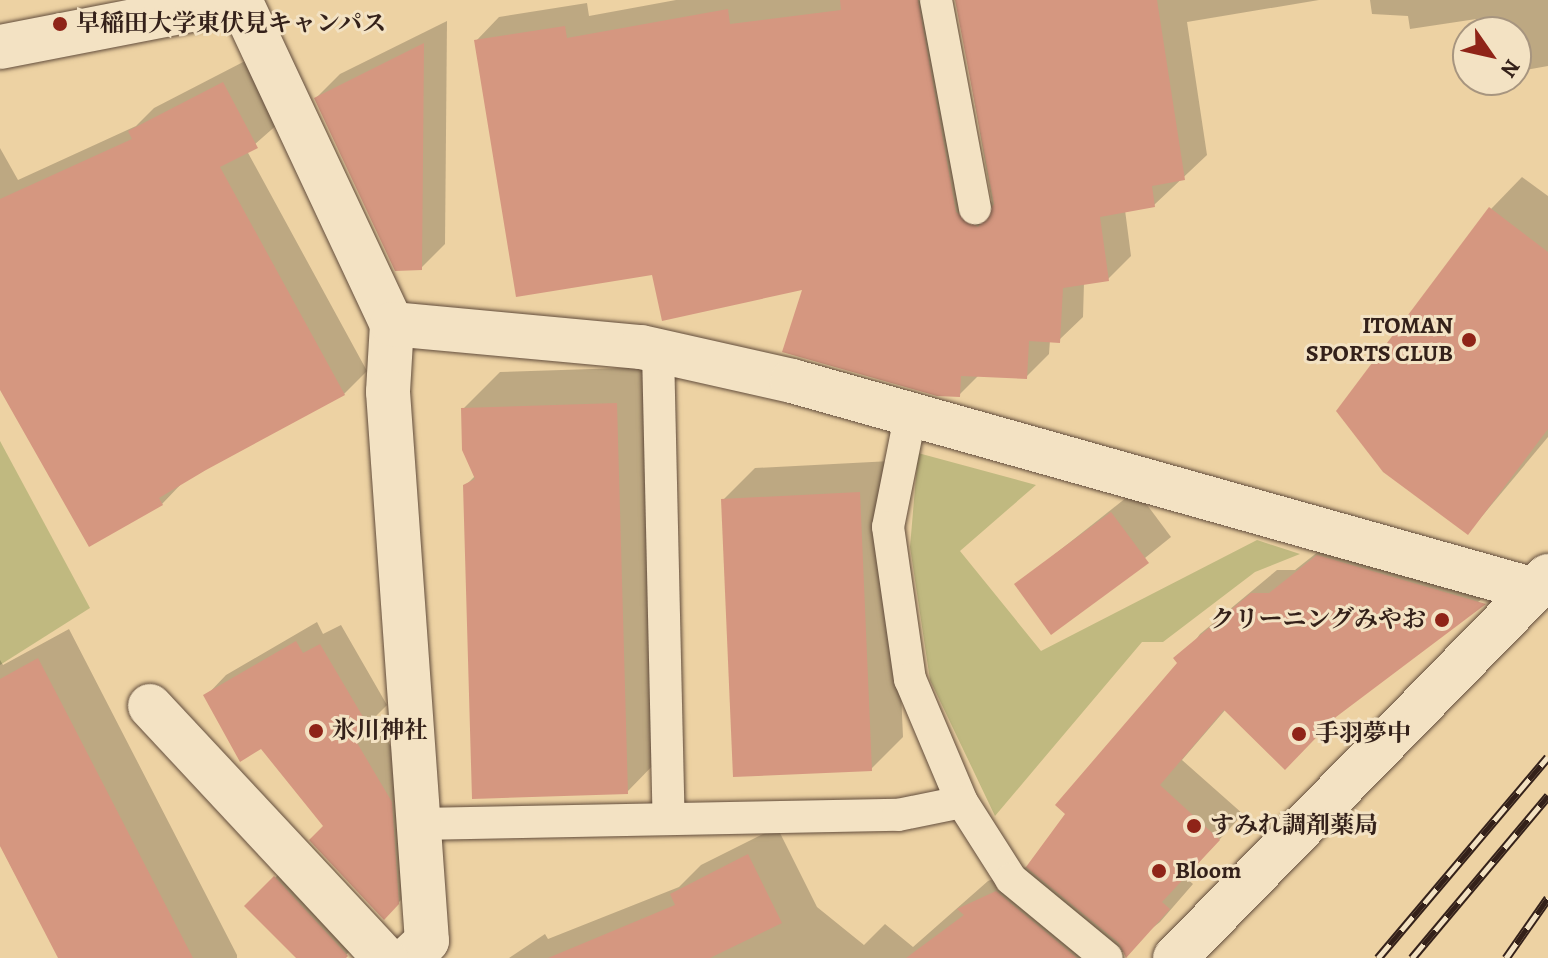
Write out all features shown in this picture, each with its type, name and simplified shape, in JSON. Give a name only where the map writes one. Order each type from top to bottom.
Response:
[{"type":"street","points":[[0,47],[240,0],[392,324],[388,392],[427,941],[409,958]]},
{"type":"street","points":[[392,324],[658,351],[911,412],[1543,582],[1175,958]]},
{"type":"street","points":[[150,706],[385,958]]},
{"type":"lane","points":[[936,0],[975,208]]},
{"type":"lane","points":[[658,351],[669,819]]},
{"type":"lane","points":[[911,412],[888,527],[910,679],[962,802],[1011,879],[1107,958]]},
{"type":"lane","points":[[418,824],[898,815],[962,802]]},
{"type":"shaded area","points":[[0,441],[90,608],[0,665]]},
{"type":"shaded area","points":[[918,453],[1036,485],[960,551],[1041,651],[1257,540],[1300,554],[1255,572],[1163,642],[1142,642],[995,816],[930,680],[910,547]]},
{"type":"building","points":[[840,0],[918,0],[956,212],[978,227],[994,204],[955,0],[1157,0],[1185,180],[1152,186],[1155,207],[1100,217],[1109,281],[1063,288],[1060,343],[1029,341],[1027,379],[961,376],[960,397],[937,396],[782,352],[802,290],[662,321],[652,275],[516,297],[474,40],[565,26],[567,38],[728,9],[730,24],[841,10]]},
{"type":"building","points":[[424,43],[422,270],[395,271],[314,98]]},
{"type":"building","points":[[223,82],[258,148],[220,167],[345,395],[206,470],[159,498],[163,505],[89,547],[0,390],[0,199],[132,139],[128,131]]},
{"type":"building","name":"ITOMAN SPORTS CLUB","points":[[1489,207],[1548,252],[1548,429],[1468,535],[1383,472],[1336,411]]},
{"type":"building","points":[[617,403],[628,794],[472,799],[463,485],[475,479],[462,450],[461,408]]},
{"type":"building","points":[[860,492],[872,771],[733,777],[721,499]]},
{"type":"building","points":[[1111,512],[1149,563],[1051,635],[1014,584]]},
{"type":"building","points":[[1317,555],[1486,604],[1336,717],[1285,770],[1224,710],[1160,785],[1220,840],[1162,902],[1170,909],[1126,958],[1119,943],[1026,867],[1065,814],[1055,805],[1177,663],[1173,658],[1251,593],[1269,593]]},
{"type":"building","points":[[296,641],[303,653],[320,644],[369,727],[353,736],[392,802],[399,904],[384,920],[309,840],[323,826],[261,749],[240,762],[203,695]]},
{"type":"building","points":[[38,658],[193,958],[58,958],[0,846],[0,679]]},
{"type":"building","points":[[748,854],[782,923],[710,958],[548,958],[675,905],[670,894]]},
{"type":"building","points":[[274,876],[348,956],[346,958],[296,958],[244,906]]},
{"type":"building","points":[[996,891],[1077,958],[906,958],[964,915],[957,909]]},
{"type":"railway","points":[[1378,958],[1548,757]]},
{"type":"railway","points":[[1412,958],[1548,796]]},
{"type":"railway","points":[[1506,958],[1548,898]]},
{"type":"place","name":"早稲田大学東伏見キャンパス","points":[[60,24]]},
{"type":"place","name":"ITOMAN SPORTS CLUB","points":[[1469,340]]},
{"type":"place","name":"クリーニングみやお","points":[[1442,620]]},
{"type":"place","name":"氷川神社","points":[[316,731]]},
{"type":"place","name":"手羽夢中","points":[[1299,734]]},
{"type":"place","name":"すみれ調剤薬局","points":[[1194,826]]},
{"type":"place","name":"Bloom","points":[[1159,871]]}]
